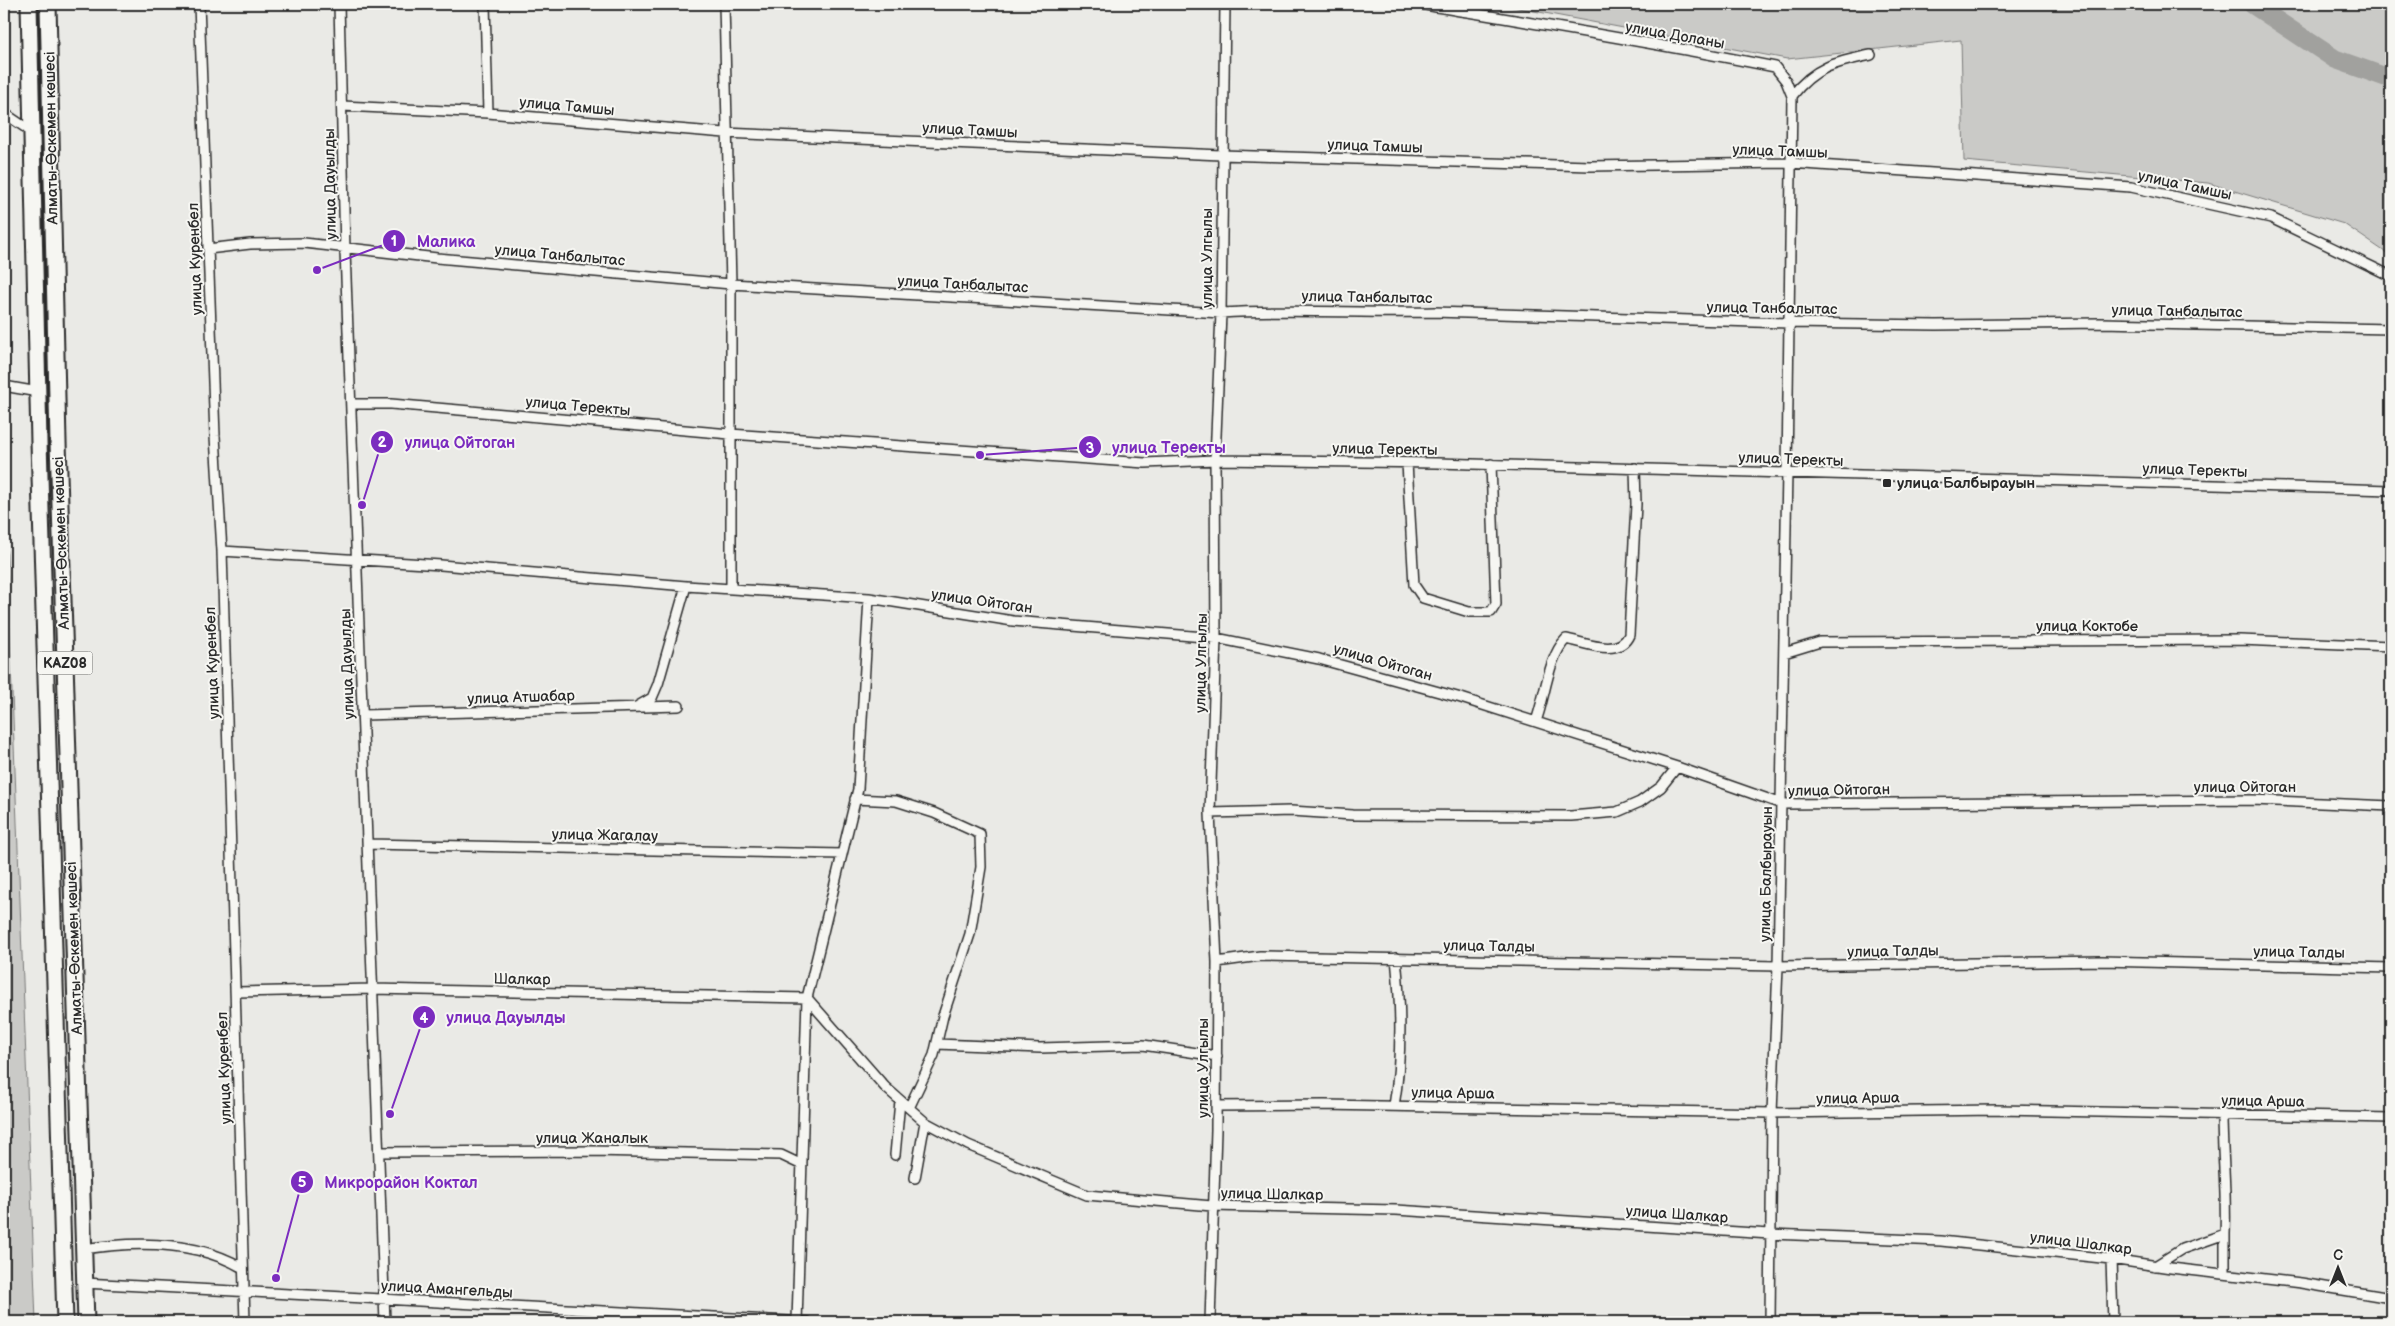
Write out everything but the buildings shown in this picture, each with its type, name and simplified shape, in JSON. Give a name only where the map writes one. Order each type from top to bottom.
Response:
[{"type":"highway","name":"Алматы-Өскемен көшесі","points":[[29,4],[39,442],[65,1322]]},
{"type":"highway","name":"Алматы-Өскемен көшесі","points":[[48,4],[58,442],[86,1322]]},
{"type":"highway","points":[[39,442],[58,442]]},
{"type":"highway","points":[[64,1262],[84,1255]]},
{"type":"street","name":"улица Куренбел","points":[[199,4],[222,551],[244,1322]]},
{"type":"street","name":"улица Дауылды","points":[[339,4],[345,247],[385,1322]]},
{"type":"street","points":[[486,4],[488,113]]},
{"type":"street","points":[[724,4],[725,133],[731,284],[731,589]]},
{"type":"street","name":"улица Улгылы","points":[[1210,1322],[1216,1106],[1217,962],[1210,813],[1216,638],[1215,460],[1221,313],[1225,4]]},
{"type":"street","name":"улица Доланы","points":[[1419,4],[1631,42],[1684,49],[1775,67],[1786,81],[1792,96]]},
{"type":"street","points":[[1792,96],[1804,81],[1820,69],[1871,55]]},
{"type":"street","name":"улица Балбырауын","points":[[1770,1322],[1772,1113],[1782,804],[1792,96]]},
{"type":"street","name":"улица Тамшы","points":[[342,106],[488,113],[725,133],[1222,155],[1590,166],[1790,163],[2130,187],[2270,218],[2391,276]]},
{"type":"street","points":[[4,113],[32,132]]},
{"type":"street","name":"улица Танбалытас","points":[[208,249],[250,244],[304,244],[437,258],[731,284],[1221,313],[1266,310],[1379,314],[1434,312],[1789,323],[1936,325],[2100,323],[2391,329]]},
{"type":"street","points":[[4,386],[38,392]]},
{"type":"street","name":"улица Теректы","points":[[351,404],[436,407],[730,434],[1145,462],[1215,460],[1491,464],[2391,490]]},
{"type":"street","points":[[1407,463],[1414,585],[1423,598],[1469,612],[1491,612],[1496,604],[1491,464]]},
{"type":"street","points":[[1536,721],[1554,662],[1561,644],[1566,639],[1616,648],[1625,644],[1629,635],[1636,504],[1635,468]]},
{"type":"street","name":"улица Ойтоган","points":[[222,551],[869,598],[1012,621],[1216,638],[1320,659],[1536,721],[1782,804],[2252,800],[2391,806]]},
{"type":"street","points":[[636,707],[652,698],[655,691],[686,586]]},
{"type":"street","points":[[797,1322],[807,998],[858,789],[869,598]]},
{"type":"street","name":"улица Коктобе","points":[[1784,652],[1820,642],[2240,640],[2391,646]]},
{"type":"street","name":"улица Атшабар","points":[[363,715],[679,706]]},
{"type":"street","points":[[1210,813],[1291,810],[1353,814],[1570,816],[1616,812],[1640,802],[1661,787],[1677,767]]},
{"type":"street","points":[[855,799],[896,801],[934,813],[980,834],[981,867],[970,934],[934,1054],[909,1108]]},
{"type":"street","name":"улица Жагалау","points":[[368,844],[842,854]]},
{"type":"street","name":"улица Талды","points":[[1217,962],[1260,956],[1778,966],[2102,961],[2391,968]]},
{"type":"street","points":[[1394,1106],[1398,1082],[1399,1048],[1396,958]]},
{"type":"street","name":"Шалкар","points":[[236,992],[373,989],[807,998]]},
{"type":"street","name":"улица Шалкар","points":[[807,998],[879,1080],[900,1101],[926,1122],[968,1144],[1087,1195],[1212,1206],[1396,1210],[1770,1234],[1941,1241],[2111,1259],[2301,1283],[2391,1298]]},
{"type":"street","points":[[937,1044],[1040,1048],[1143,1045],[1216,1056]]},
{"type":"street","points":[[895,1155],[900,1101]]},
{"type":"street","name":"улица Арша","points":[[1216,1106],[1324,1105],[1772,1113],[1997,1110],[2222,1113],[2391,1118]]},
{"type":"street","points":[[2222,1113],[2222,1144],[2227,1198],[2225,1274]]},
{"type":"street","points":[[915,1178],[926,1122]]},
{"type":"street","name":"улица Жаналык","points":[[379,1152],[592,1151],[781,1155],[802,1165]]},
{"type":"street","points":[[2155,1266],[2182,1248],[2225,1234]]},
{"type":"street","points":[[84,1255],[142,1244],[206,1251],[227,1258],[243,1268]]},
{"type":"street","points":[[2111,1259],[2113,1322]]},
{"type":"street","name":"улица Амангельды","points":[[84,1284],[717,1320],[807,1322]]},
{"type":"street","points":[[565,1322],[566,1310]]},
{"type":"shaded area","points":[[1497,4],[2391,4],[2391,256],[2344,224],[2208,183],[1964,161],[1961,40],[1787,59]]},
{"type":"shaded area","points":[[4,481],[36,1322],[4,1322]]},
{"type":"waterway","points":[[2252,4],[2335,59],[2391,79]]},
{"type":"place","name":"Малика","points":[[317,270]]},
{"type":"place","name":"улица Теректы","points":[[980,455]]},
{"type":"place","name":"улица Балбырауын","points":[[1887,483]]},
{"type":"place","name":"улица Ойтоган","points":[[362,505]]},
{"type":"place","name":"улица Дауылды","points":[[390,1114]]},
{"type":"place","name":"Микрорайон Коктал","points":[[276,1278]]}]
